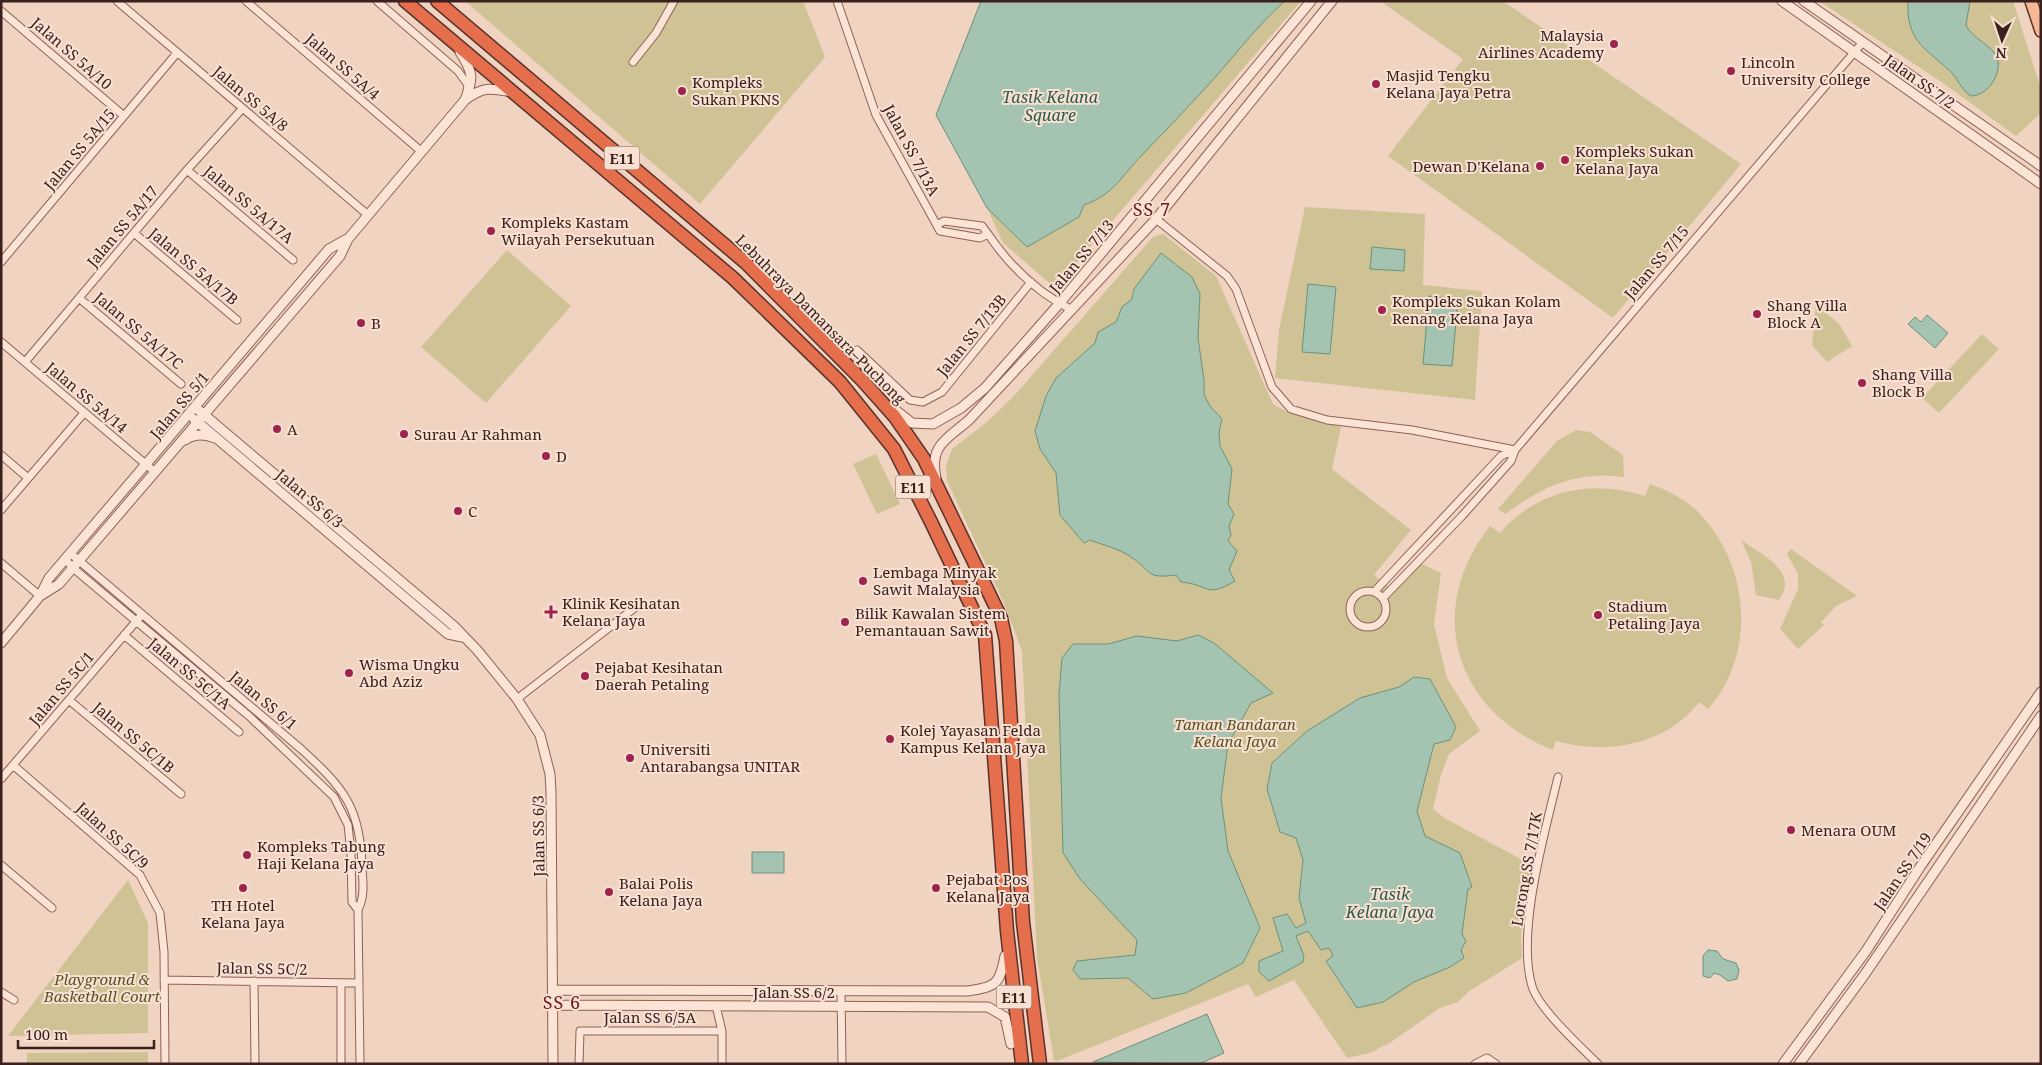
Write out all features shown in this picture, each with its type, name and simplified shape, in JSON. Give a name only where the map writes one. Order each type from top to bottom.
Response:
[{"type":"highway","name":"E11","points":[[405,1],[457,47],[733,278],[840,382],[894,449],[985,635],[1006,931],[1022,1064]]},
{"type":"highway","name":"Lebuhraya Damansara–Puchong","points":[[437,1],[746,263],[863,381],[910,437],[937,482],[1001,618],[1006,641],[1023,922],[1040,1064]]},
{"type":"highway","points":[[1006,931],[1003,940],[1013,1064]]},
{"type":"main road","points":[[2031,1],[2041,31]]},
{"type":"street","name":"Jalan SS 5A/8","points":[[117,1],[368,215]]},
{"type":"street","name":"Jalan SS 5A/4","points":[[246,1],[422,152]]},
{"type":"street","points":[[377,1],[458,71],[468,84],[465,100]]},
{"type":"street","points":[[632,62],[656,33],[674,1]]},
{"type":"street","name":"Jalan SS 7/13A","points":[[837,1],[876,114],[937,225]]},
{"type":"street","name":"Jalan SS 7/13","points":[[863,381],[912,423],[926,424],[938,422],[961,408],[985,388],[1059,304],[1311,1]]},
{"type":"street","name":"Jalan SS 7/13","points":[[937,482],[934,455],[938,448],[969,420],[1156,219],[1332,1]]},
{"type":"street","name":"Jalan SS 7/2","points":[[1782,1],[2041,184]]},
{"type":"street","name":"Jalan SS 7/2","points":[[1804,1],[2041,166]]},
{"type":"street","name":"Jalan SS 5A/10","points":[[1,11],[124,116]]},
{"type":"street","name":"Jalan SS 7/15","points":[[1383,598],[1475,502],[1510,461],[1515,450],[1863,42]]},
{"type":"street","name":"Jalan SS 5/1","points":[[457,47],[468,64],[472,79],[465,100]]},
{"type":"street","name":"Jalan SS 5A/15","points":[[1,262],[177,53]]},
{"type":"street","name":"Jalan SS 5/1","points":[[40,596],[59,584],[76,565],[340,256],[348,239],[465,100],[478,90],[486,88],[512,92]]},
{"type":"street","name":"Jalan SS 5A/17","points":[[25,362],[242,109]]},
{"type":"street","name":"Jalan SS 5A/17A","points":[[188,170],[293,260]]},
{"type":"street","points":[[1156,219],[1227,276],[1236,289],[1272,387],[1291,408],[1327,420],[1412,430],[1515,450]]},
{"type":"street","points":[[988,234],[980,238],[940,232],[937,225],[944,221],[982,226],[988,234],[1005,259],[1059,304],[1072,310]]},
{"type":"street","name":"Jalan SS 5A/17B","points":[[134,233],[237,320]]},
{"type":"street","name":"Jalan SS 5/1","points":[[1,643],[40,596],[49,578],[330,249],[348,239]]},
{"type":"street","name":"Jalan SS 7/13B","points":[[857,350],[910,400],[923,402],[942,392],[952,381],[1031,282]]},
{"type":"street","name":"Jalan SS 5A/17C","points":[[79,298],[181,384]]},
{"type":"street","name":"Jalan SS 5A/14","points":[[1,342],[155,472]]},
{"type":"street","points":[[178,445],[190,436],[222,436],[214,413],[218,398]]},
{"type":"street","name":"Jalan SS 6/3","points":[[195,407],[204,414],[222,436],[304,505],[448,634],[462,637],[478,652],[517,699],[540,735],[550,774],[553,1064]]},
{"type":"street","points":[[1,510],[84,413]]},
{"type":"street","name":"Jalan SS 6/3","points":[[188,415],[222,436]]},
{"type":"street","points":[[1374,592],[1454,509],[1501,456],[1515,450]]},
{"type":"street","points":[[1,455],[28,478]]},
{"type":"street","points":[[1454,509],[1462,516]]},
{"type":"street","name":"Jalan SS 6/1","points":[[68,556],[136,621],[249,716],[334,797],[348,826],[351,853],[352,902],[358,910]]},
{"type":"street","points":[[1,563],[40,596]]},
{"type":"street","name":"Jalan SS 6/1","points":[[76,565],[142,614],[301,749],[325,771],[343,793],[359,824],[363,900],[358,910],[360,1064]]},
{"type":"street","points":[[1374,592],[1383,598],[1385,614],[1379,623],[1368,626],[1357,623],[1350,613],[1351,601],[1360,593],[1374,592]]},
{"type":"street","points":[[517,699],[637,606]]},
{"type":"street","name":"Jalan SS 5C/1","points":[[1,779],[142,614]]},
{"type":"street","name":"Jalan SS 5C/1A","points":[[124,636],[239,732]]},
{"type":"street","name":"Jalan SS 7/19","points":[[1783,1064],[1866,951],[1924,862],[2041,692]]},
{"type":"street","name":"Jalan SS 5C/1B","points":[[69,700],[181,794]]},
{"type":"street","name":"Jalan SS 7/19","points":[[1799,1064],[1865,974],[2041,716]]},
{"type":"street","name":"Jalan SS 5C/9","points":[[13,765],[140,875],[160,913],[164,980],[165,1064]]},
{"type":"street","name":"Lorong SS 7/17K","points":[[1558,777],[1538,865],[1527,936],[1532,987],[1541,1003],[1596,1063]]},
{"type":"street","points":[[1,865],[52,908]]},
{"type":"street","name":"Jalan SS 6/2","points":[[553,990],[968,991],[983,989],[997,983],[1001,976],[1005,956]]},
{"type":"street","name":"Jalan SS 5C/2","points":[[164,980],[359,983]]},
{"type":"street","points":[[254,981],[255,1064]]},
{"type":"street","points":[[341,983],[341,1064]]},
{"type":"street","points":[[841,991],[842,1064]]},
{"type":"street","points":[[1,992],[14,1000]]},
{"type":"street","name":"Jalan SS 6/2","points":[[553,1005],[988,1007],[1005,1017],[1011,1044]]},
{"type":"street","points":[[716,1006],[722,1031],[722,1064]]},
{"type":"street","name":"Jalan SS 6/5A","points":[[580,1064],[580,1031],[722,1031]]},
{"type":"street","points":[[1475,1064],[1486,1058],[1494,1062]]},
{"type":"green space","name":"Kompleks Sukan PKNS","points":[[465,1],[803,1],[825,57],[700,204]]},
{"type":"green space","name":"Tasik Kelana Square","points":[[981,1],[1301,1],[1055,288],[1003,243],[987,208],[936,115]]},
{"type":"green space","name":"Kompleks Sukan Kelana Jaya","points":[[1380,1],[1503,1],[1741,164],[1613,318],[1388,156],[1463,59]]},
{"type":"green space","points":[[1819,1],[2013,1],[2041,89],[2041,113],[2016,136],[1940,81]]},
{"type":"green space","name":"Kompleks Sukan Kolam Renang Kelana Jaya","points":[[1305,207],[1425,214],[1423,285],[1482,291],[1475,400],[1275,378],[1279,330]]},
{"type":"green space","name":"Taman Bandaran Kelana Jaya","points":[[1163,234],[1216,276],[1273,404],[1287,412],[1341,427],[1332,469],[1411,530],[1374,575],[1394,591],[1412,568],[1422,564],[1441,573],[1434,624],[1447,678],[1480,731],[1449,754],[1441,775],[1433,809],[1446,819],[1532,865],[1521,935],[1522,958],[1468,992],[1458,1002],[1440,1008],[1391,1042],[1370,1053],[1347,1058],[1294,980],[1256,997],[1248,984],[1057,1061],[1054,1060],[1037,958],[1022,651],[1003,601],[947,481],[946,465],[952,449],[988,421],[1012,398],[1153,237]]},
{"type":"green space","points":[[507,250],[571,306],[486,403],[421,347]]},
{"type":"green space","points":[[1816,304],[1840,325],[1852,346],[1827,362],[1812,345]]},
{"type":"green space","points":[[1982,334],[1999,349],[1939,413],[1922,398]]},
{"type":"green space","points":[[1576,430],[1590,432],[1623,455],[1624,477],[1590,476],[1575,479],[1547,488],[1505,514],[1498,509],[1557,441]]},
{"type":"green space","points":[[876,454],[900,504],[877,514],[853,464]]},
{"type":"green space","name":"Stadium Petaling Jaya","points":[[1650,484],[1676,496],[1694,508],[1716,534],[1729,558],[1737,583],[1741,610],[1740,637],[1734,662],[1724,687],[1708,709],[1699,702],[1670,729],[1633,743],[1614,746],[1594,747],[1556,741],[1553,750],[1519,733],[1492,710],[1472,684],[1460,655],[1455,624],[1458,591],[1470,558],[1490,526],[1500,533],[1515,518],[1548,498],[1566,492],[1586,489],[1625,491],[1645,496]]},
{"type":"green space","points":[[1741,540],[1767,557],[1781,572],[1785,581],[1784,590],[1779,600],[1756,595],[1751,562]]},
{"type":"green space","points":[[1791,549],[1857,596],[1836,606],[1821,622],[1824,625],[1798,649],[1780,629],[1798,589],[1798,574],[1787,554]]},
{"type":"green space","name":"Playground & Basketball Court","points":[[128,880],[148,923],[148,1033],[8,1036]]},
{"type":"green space","points":[[148,1052],[148,1064],[27,1064],[27,1053]]},
{"type":"water","name":"Tasik Kelana Square","points":[[981,1],[1285,1],[1259,27],[1111,190],[1084,205],[1079,217],[1027,247],[987,208],[936,115]]},
{"type":"water","points":[[1908,1],[1970,1],[1966,25],[1977,38],[1990,48],[1998,62],[1998,71],[1993,82],[1986,90],[1971,96],[1964,90],[1952,73],[1924,48],[1913,33],[1910,25]]},
{"type":"water","points":[[1372,247],[1405,250],[1404,271],[1370,269]]},
{"type":"water","points":[[1161,253],[1192,277],[1200,294],[1198,338],[1204,380],[1204,395],[1210,406],[1222,419],[1219,432],[1220,446],[1232,469],[1228,504],[1234,514],[1229,526],[1231,535],[1228,541],[1237,551],[1229,570],[1235,581],[1212,590],[1181,582],[1176,575],[1154,575],[1127,554],[1090,540],[1084,543],[1060,515],[1056,473],[1040,449],[1035,431],[1046,396],[1056,378],[1095,343],[1098,332],[1116,322],[1122,307],[1132,299],[1134,289]]},
{"type":"water","points":[[1308,284],[1336,287],[1330,354],[1302,352]]},
{"type":"water","points":[[1429,296],[1458,299],[1452,366],[1423,364]]},
{"type":"water","points":[[1927,315],[1948,333],[1935,348],[1908,324],[1915,317],[1921,322]]},
{"type":"water","points":[[1198,635],[1214,643],[1273,693],[1251,703],[1228,744],[1221,798],[1228,851],[1260,928],[1243,963],[1186,993],[1153,999],[1128,978],[1080,979],[1073,970],[1077,961],[1135,955],[1137,940],[1080,879],[1063,853],[1059,694],[1062,658],[1073,644],[1108,644],[1137,636],[1177,641]]},
{"type":"water","name":"Tasik Kelana Jaya","points":[[1414,677],[1430,679],[1456,727],[1450,740],[1434,744],[1417,811],[1425,836],[1460,853],[1472,887],[1468,889],[1462,934],[1466,941],[1461,950],[1464,958],[1450,967],[1414,982],[1383,1002],[1357,1008],[1326,961],[1333,956],[1329,948],[1321,950],[1308,931],[1296,936],[1304,956],[1303,962],[1269,981],[1259,972],[1259,961],[1283,951],[1273,918],[1287,914],[1296,928],[1306,923],[1299,898],[1303,860],[1296,838],[1280,832],[1267,789],[1272,763],[1307,731],[1360,698],[1399,687]]},
{"type":"water","points":[[752,852],[784,852],[784,873],[752,873]]},
{"type":"water","points":[[1708,950],[1717,951],[1723,959],[1736,963],[1739,970],[1737,979],[1728,981],[1714,973],[1710,978],[1703,976],[1703,956]]},
{"type":"water","points":[[1207,1014],[1224,1053],[1199,1064],[1093,1062]]},
{"type":"place","name":"Malaysia Airlines Academy","points":[[1614,44]]},
{"type":"place","name":"Lincoln University College","points":[[1731,71]]},
{"type":"place","name":"Masjid Tengku Kelana Jaya Petra","points":[[1376,84]]},
{"type":"place","name":"Kompleks Sukan PKNS","points":[[682,91]]},
{"type":"place","name":"Kompleks Sukan Kelana Jaya","points":[[1565,160]]},
{"type":"place","name":"Dewan D'Kelana","points":[[1540,166]]},
{"type":"place","name":"Kompleks Kastam Wilayah Persekutuan","points":[[491,231]]},
{"type":"place","name":"Kompleks Sukan Kolam Renang Kelana Jaya","points":[[1382,310]]},
{"type":"place","name":"Shang Villa Block A","points":[[1757,314]]},
{"type":"place","name":"B","points":[[361,323]]},
{"type":"place","name":"Shang Villa Block B","points":[[1862,383]]},
{"type":"place","name":"A","points":[[277,429]]},
{"type":"place","name":"Surau Ar Rahman","points":[[404,434]]},
{"type":"place","name":"D","points":[[546,456]]},
{"type":"place","name":"C","points":[[458,511]]},
{"type":"place","name":"Lembaga Minyak Sawit Malaysia","points":[[863,581]]},
{"type":"place","name":"Klinik Kesihatan Kelana Jaya","points":[[551,612]]},
{"type":"place","name":"Stadium Petaling Jaya","points":[[1598,615]]},
{"type":"place","name":"Bilik Kawalan Sistem Pemantauan Sawit","points":[[845,622]]},
{"type":"place","name":"Wisma Ungku Abd Aziz","points":[[349,673]]},
{"type":"place","name":"Pejabat Kesihatan Daerah Petaling","points":[[585,676]]},
{"type":"place","name":"Kolej Yayasan Felda Kampus Kelana Jaya","points":[[890,739]]},
{"type":"place","name":"Universiti Antarabangsa UNITAR","points":[[630,758]]},
{"type":"place","name":"Menara OUM","points":[[1791,830]]},
{"type":"place","name":"Kompleks Tabung Haji Kelana Jaya","points":[[247,855]]},
{"type":"place","name":"TH Hotel Kelana Jaya","points":[[243,888]]},
{"type":"place","name":"Pejabat Pos Kelana Jaya","points":[[936,888]]},
{"type":"place","name":"Balai Polis Kelana Jaya","points":[[609,892]]},
{"type":"district","name":"SS 7","points":[[1152,209]]},
{"type":"district","name":"SS 6","points":[[562,1002]]}]
